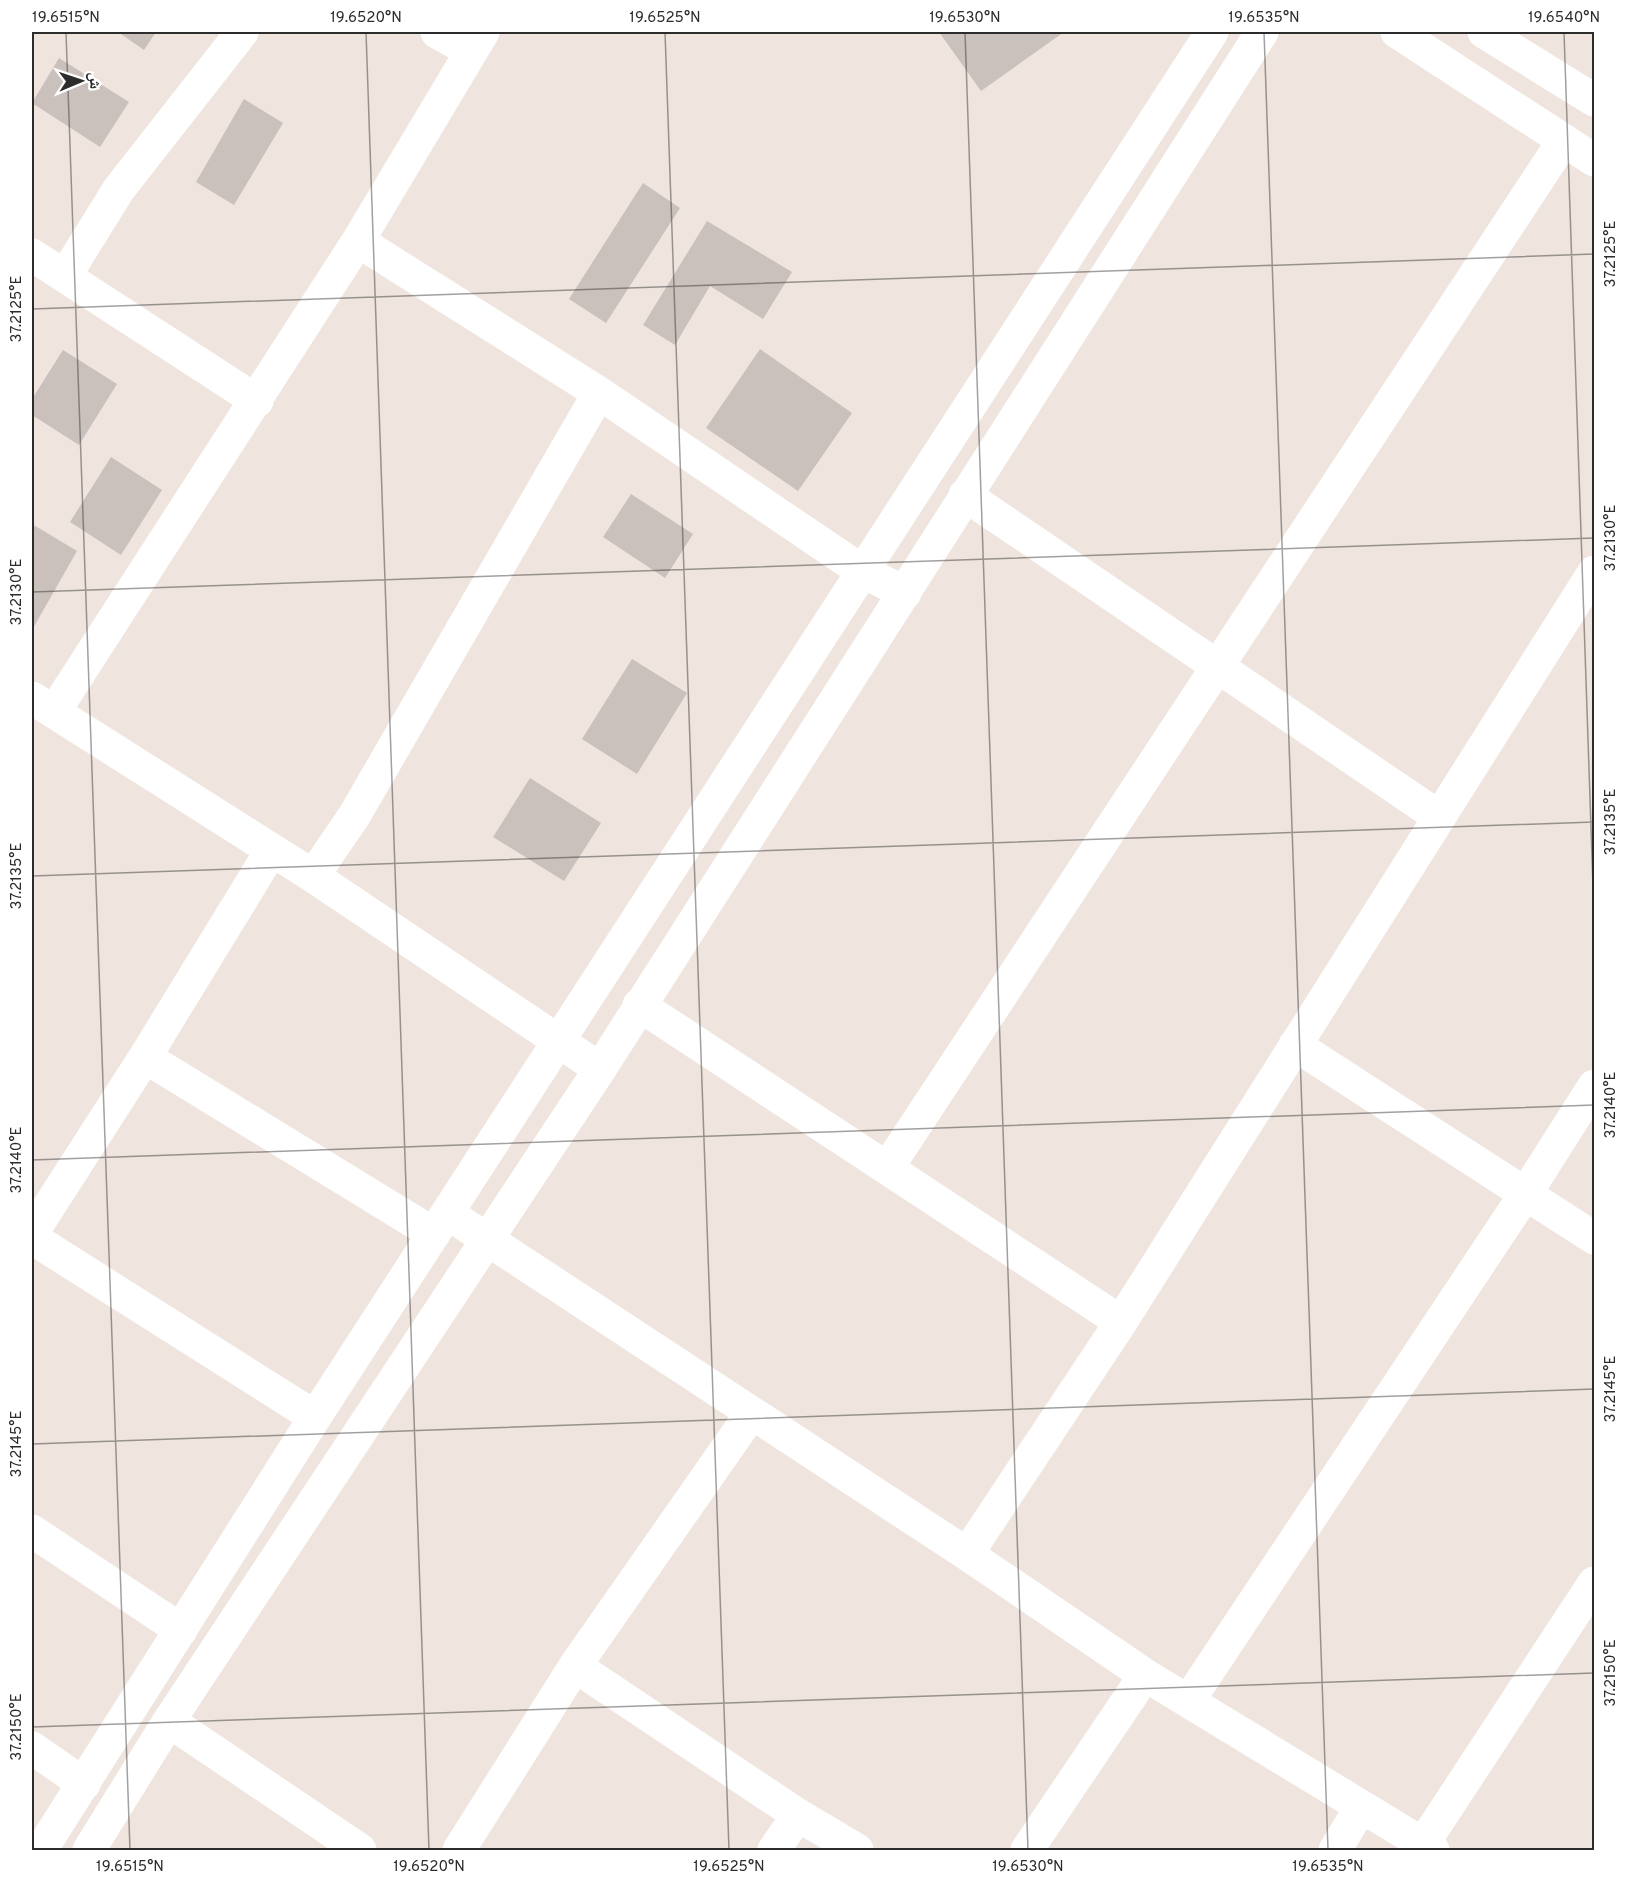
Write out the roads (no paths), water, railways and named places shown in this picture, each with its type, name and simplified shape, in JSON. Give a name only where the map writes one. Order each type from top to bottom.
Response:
[{"type":"street","points":[[65,276],[118,189],[242,32]]},
{"type":"street","points":[[437,32],[477,41],[357,241],[256,401],[43,705],[313,876],[600,1069]]},
{"type":"street","points":[[41,1851],[124,1716],[315,1417],[1212,32]]},
{"type":"street","points":[[88,1851],[169,1721],[600,1069],[1262,32]]},
{"type":"street","points":[[1397,32],[1594,160]]},
{"type":"street","points":[[1484,32],[1594,100]]},
{"type":"street","points":[[888,1167],[1564,140]]},
{"type":"street","points":[[357,241],[599,393],[862,571],[905,593]]},
{"type":"street","points":[[32,255],[256,401]]},
{"type":"street","points":[[313,876],[354,816],[599,393]]},
{"type":"street","points":[[965,495],[1439,817]]},
{"type":"street","points":[[967,1554],[1120,1322],[1594,572]]},
{"type":"street","points":[[32,1233],[145,1057],[271,851]]},
{"type":"street","points":[[639,1005],[1120,1322]]},
{"type":"street","points":[[1295,1045],[1594,1238]]},
{"type":"street","points":[[145,1057],[440,1224],[486,1241],[967,1554],[1146,1675],[1428,1847],[1590,1602]]},
{"type":"street","points":[[1189,1700],[1526,1193],[1594,1086]]},
{"type":"street","points":[[32,1238],[315,1417]]},
{"type":"street","points":[[459,1851],[575,1666],[751,1414]]},
{"type":"street","points":[[32,1531],[181,1630]]},
{"type":"street","points":[[575,1666],[798,1815],[857,1851]]},
{"type":"street","points":[[1027,1851],[1146,1675]]},
{"type":"street","points":[[169,1721],[360,1851]]},
{"type":"street","points":[[32,1748],[84,1784]]},
{"type":"street","points":[[1335,1851],[1361,1807]]},
{"type":"street","points":[[774,1851],[798,1815]]}]
